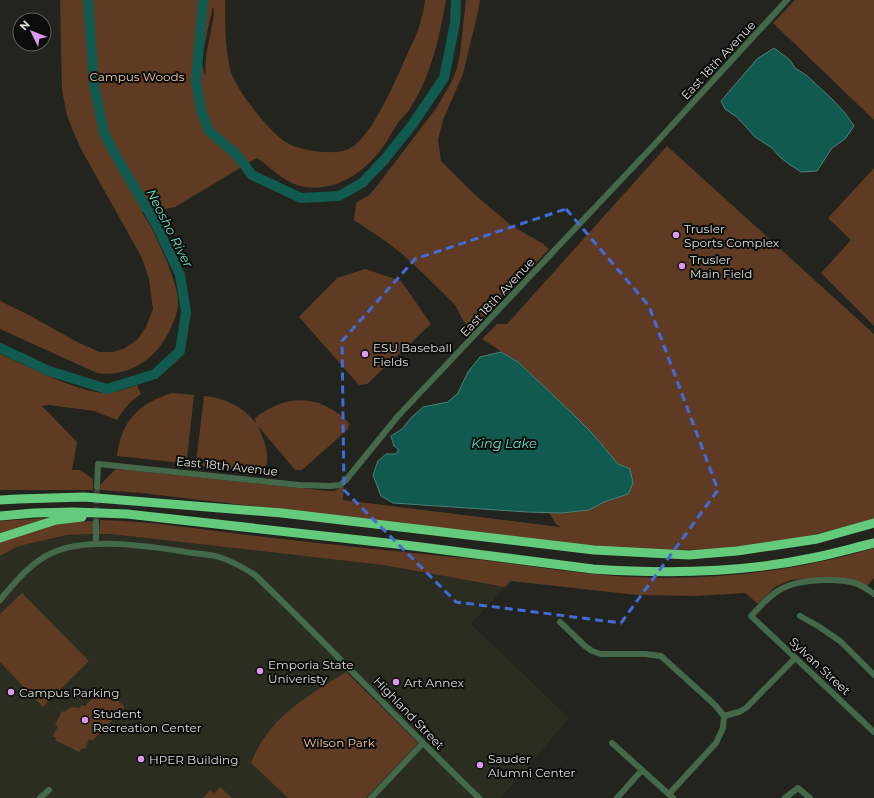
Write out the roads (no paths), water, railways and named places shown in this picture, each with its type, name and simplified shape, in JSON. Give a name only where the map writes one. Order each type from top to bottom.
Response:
[{"type":"highway","points":[[0,497],[84,497],[274,512],[594,550],[689,555],[737,552],[817,538],[874,523]]},
{"type":"highway","points":[[0,500],[18,498]]},
{"type":"highway","points":[[0,516],[74,512],[127,514],[624,571],[671,572],[745,568],[811,558],[874,543]]},
{"type":"highway","points":[[0,538],[56,520],[115,514]]},
{"type":"street","name":"East 18th Avenue","points":[[97,487],[98,464],[299,485],[340,485],[358,466],[398,416],[788,0]]},
{"type":"street","points":[[96,522],[96,544]]},
{"type":"street","name":"Highland Street","points":[[0,600],[26,572],[53,552],[64,549],[96,544],[152,547],[219,557],[242,567],[259,579],[479,798]]},
{"type":"street","name":"Sylvan Street","points":[[874,594],[856,583],[826,580],[790,585],[773,594],[751,616],[874,732]]},
{"type":"street","points":[[800,616],[840,641],[874,675]]},
{"type":"street","points":[[560,622],[585,646],[597,652],[661,656],[715,705],[724,716],[723,728],[716,743],[671,796],[612,743]]},
{"type":"street","points":[[724,716],[740,712],[746,708],[795,658]]},
{"type":"street","points":[[373,796],[423,743]]},
{"type":"street","points":[[617,798],[642,770]]},
{"type":"street","points":[[785,798],[798,788],[810,798]]},
{"type":"street","points":[[40,798],[49,790]]},
{"type":"water","points":[[774,48],[790,60],[795,68],[806,75],[832,99],[845,113],[854,126],[845,139],[832,148],[817,171],[801,172],[789,164],[772,148],[755,137],[737,117],[725,109],[721,101],[757,59]]},
{"type":"water","name":"King Lake","points":[[501,352],[518,362],[575,416],[591,432],[618,464],[630,469],[633,483],[628,494],[604,502],[589,510],[561,513],[393,503],[381,496],[373,475],[378,461],[386,454],[395,454],[398,452],[398,449],[394,446],[391,436],[402,429],[423,407],[448,402],[458,393],[468,372],[480,357]]},
{"type":"waterway","name":"Neosho River","points":[[0,348],[49,371],[107,389],[155,374],[180,351],[186,312],[180,275],[157,226],[104,133],[94,85],[88,0]]},
{"type":"waterway","name":"Neosho River","points":[[203,0],[196,81],[201,111],[209,131],[236,154],[252,175],[301,198],[339,196],[362,183],[385,159],[412,125],[444,78],[455,23],[456,0]]},
{"type":"tunnel","points":[[96,522],[97,487]]},
{"type":"place","name":"Trusler Sports Complex","points":[[676,235]]},
{"type":"place","name":"Trusler Main Field","points":[[682,266]]},
{"type":"place","name":"ESU Baseball Fields","points":[[365,354]]},
{"type":"place","name":"Emporia State Univeristy","points":[[260,671]]},
{"type":"place","name":"Art Annex","points":[[396,682]]},
{"type":"place","name":"Campus Parking","points":[[11,692]]},
{"type":"place","name":"Student Recreation Center","points":[[85,720]]},
{"type":"place","name":"HPER Building","points":[[141,759]]},
{"type":"place","name":"Sauder Alumni Center","points":[[480,765]]},
{"type":"park label","name":"Campus Woods","points":[[137,76]]},
{"type":"park label","name":"Wilson Park","points":[[339,742]]}]
